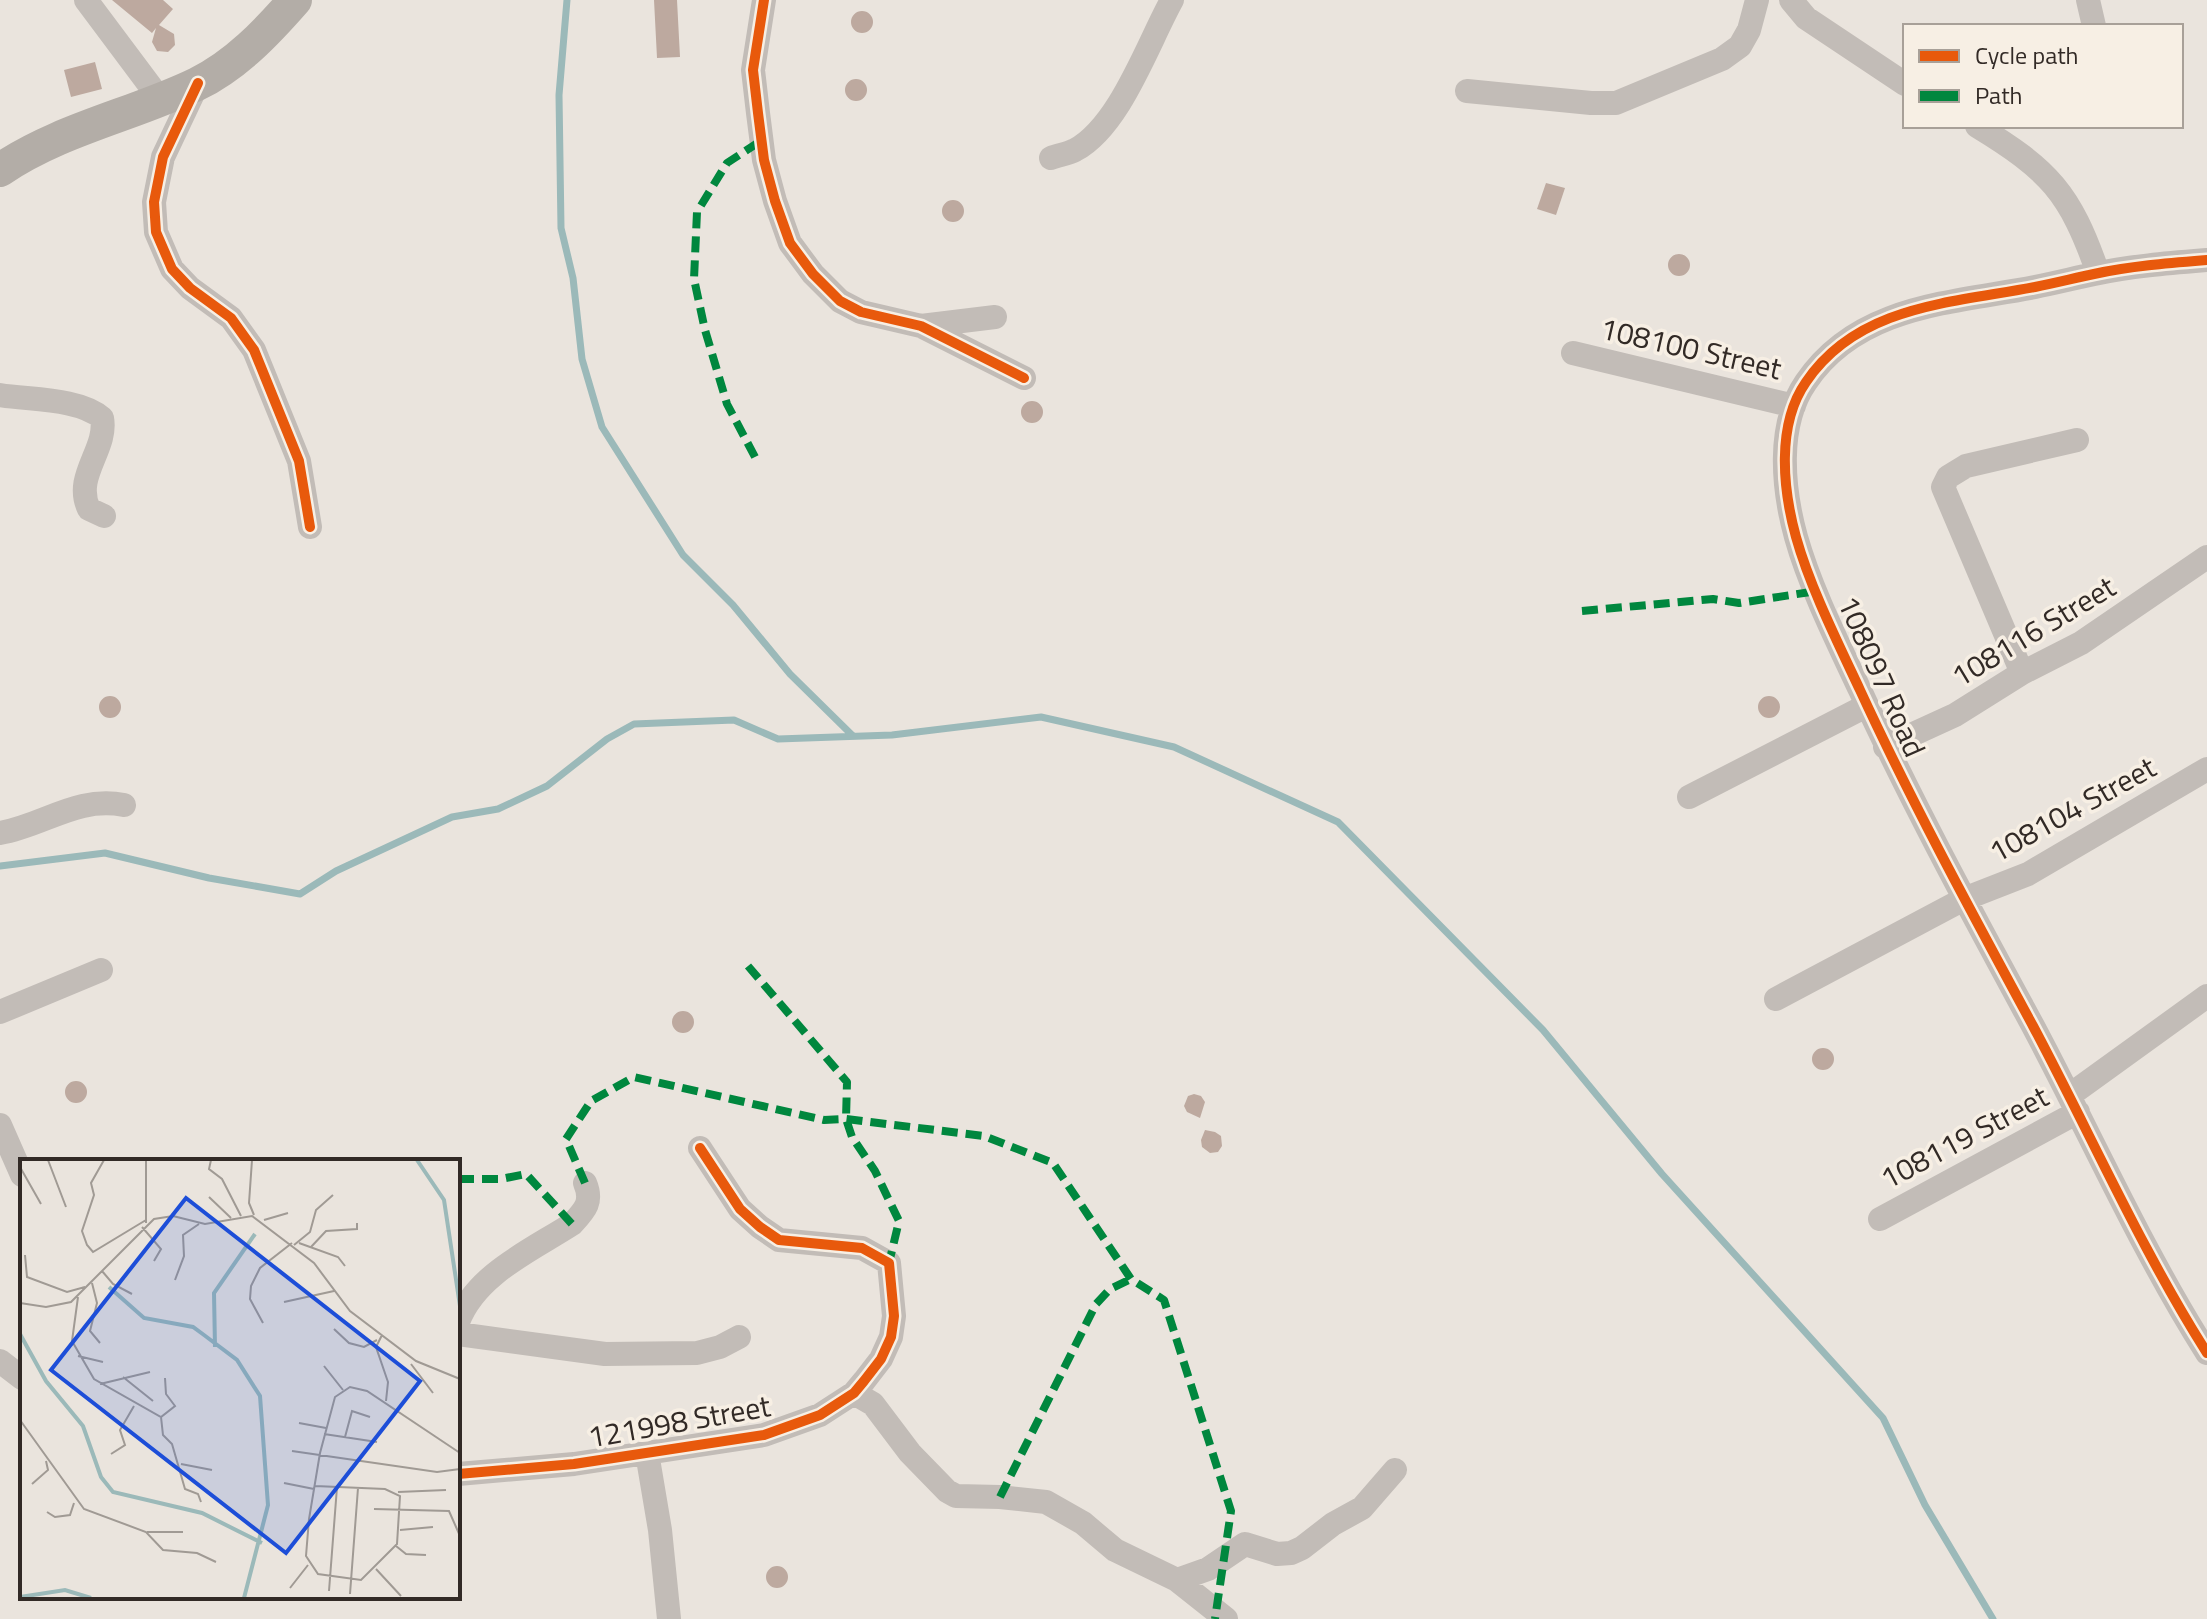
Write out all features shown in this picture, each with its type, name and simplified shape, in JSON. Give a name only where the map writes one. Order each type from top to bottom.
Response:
[{"type":"street","points":[[86,0],[160,99]]},
{"type":"street","points":[[0,170],[44,144],[198,83],[238,56],[295,0]]},
{"type":"street","points":[[764,0],[753,70],[756,99],[764,160],[777,210],[790,243],[813,274],[840,301],[861,312],[921,326],[1024,378]]},
{"type":"street","points":[[1051,158],[1075,150],[1104,123],[1131,84],[1172,0]]},
{"type":"street","points":[[1467,91],[1616,103],[1722,59],[1740,46],[1749,30],[1757,0]]},
{"type":"street","points":[[1791,0],[1806,18],[1903,83]]},
{"type":"street","points":[[2088,0],[2094,24]]},
{"type":"street","points":[[198,83],[163,157],[154,202],[156,232],[172,269],[190,288],[231,318],[254,350],[299,461],[310,527]]},
{"type":"street","points":[[1980,128],[2023,154],[2051,179],[2073,211],[2098,273]]},
{"type":"street","name":"108097 Road","points":[[2207,260],[2098,273],[2036,287],[1941,302],[1893,316],[1850,337],[1827,356],[1804,384],[1794,406],[1786,440],[1786,484],[1796,537],[1866,706],[2150,1254],[2207,1353]]},
{"type":"street","points":[[921,326],[995,317]]},
{"type":"street","name":"108100 Street","points":[[1573,353],[1794,406]]},
{"type":"street","points":[[0,395],[76,406],[102,418],[102,432],[84,487],[89,509],[104,516]]},
{"type":"street","points":[[2022,673],[1943,487],[1948,477],[1966,466],[2077,440]]},
{"type":"street","name":"108116 Street","points":[[1885,747],[1955,715],[2022,673],[2081,643],[2207,557]]},
{"type":"street","points":[[1689,797],[1866,706]]},
{"type":"street","name":"108104 Street","points":[[1776,999],[1964,899],[2028,874],[2207,769]]},
{"type":"street","points":[[0,833],[81,805],[105,802],[124,805]]},
{"type":"street","points":[[0,1012],[101,970]]},
{"type":"street","points":[[2074,1104],[2207,997]]},
{"type":"street","name":"108119 Street","points":[[1880,1219],[2074,1104]]},
{"type":"street","points":[[0,1125],[20,1170]]},
{"type":"street","name":"121998 Street","points":[[460,1474],[574,1464],[764,1435],[820,1415],[854,1393],[881,1359],[891,1337],[894,1302],[889,1263],[862,1248],[779,1240],[740,1209],[700,1148]]},
{"type":"street","points":[[460,1318],[470,1299],[486,1281],[572,1224],[589,1204],[585,1183]]},
{"type":"street","points":[[460,1334],[605,1354],[697,1353],[720,1347],[739,1337]]},
{"type":"street","points":[[0,1361],[20,1376]]},
{"type":"street","points":[[854,1393],[873,1404],[910,1453],[947,1491],[956,1496],[1046,1502],[1083,1523],[1115,1550],[1177,1580],[1226,1619]]},
{"type":"street","name":"121998 Street","points":[[647,1453],[660,1530],[669,1619]]},
{"type":"street","points":[[1177,1580],[1208,1569],[1245,1544],[1277,1554],[1302,1548],[1333,1524],[1362,1508],[1395,1470]]},
{"type":"building","points":[[112,0],[163,0],[173,9],[159,25],[174,34],[175,45],[168,52],[157,51],[152,42],[156,28],[152,33]]},
{"type":"building","points":[[654,0],[677,0],[680,57],[657,58]]},
{"type":"building","points":[[862,11],[870,14],[873,22],[870,30],[862,33],[854,30],[851,22],[854,14]]},
{"type":"building","points":[[95,62],[102,89],[71,97],[64,70]]},
{"type":"building","points":[[856,79],[864,82],[867,90],[864,98],[856,101],[848,98],[845,90],[848,82]]},
{"type":"building","points":[[1546,183],[1565,188],[1556,215],[1537,209]]},
{"type":"building","points":[[953,200],[961,203],[964,211],[961,219],[953,222],[945,219],[942,211],[945,203]]},
{"type":"building","points":[[1679,254],[1687,257],[1690,265],[1687,273],[1679,276],[1671,273],[1668,265],[1671,257]]},
{"type":"building","points":[[1032,401],[1040,404],[1043,412],[1040,420],[1032,423],[1024,420],[1021,412],[1024,404]]},
{"type":"building","points":[[110,696],[118,699],[121,707],[118,715],[110,718],[102,715],[99,707],[102,699]]},
{"type":"building","points":[[1769,696],[1777,699],[1780,707],[1777,715],[1769,718],[1761,715],[1758,707],[1761,699]]},
{"type":"building","points":[[683,1011],[691,1014],[694,1022],[691,1030],[683,1033],[675,1030],[672,1022],[675,1014]]},
{"type":"building","points":[[1823,1048],[1831,1051],[1834,1059],[1831,1067],[1823,1070],[1815,1067],[1812,1059],[1815,1051]]},
{"type":"building","points":[[76,1081],[84,1084],[87,1092],[84,1100],[76,1103],[68,1100],[65,1092],[68,1084]]},
{"type":"building","points":[[1188,1096],[1201,1096],[1205,1102],[1200,1118],[1187,1112],[1184,1106]]},
{"type":"building","points":[[1205,1130],[1221,1136],[1222,1146],[1218,1152],[1210,1153],[1202,1147]]},
{"type":"building","points":[[777,1566],[785,1569],[788,1577],[785,1585],[777,1588],[769,1585],[766,1577],[769,1569]]},
{"type":"waterway","points":[[567,0],[559,95],[561,228],[573,278],[582,359],[602,427],[683,555],[733,605],[790,674],[853,736]]},
{"type":"waterway","points":[[0,866],[105,853],[209,878],[300,894],[336,871],[452,817],[498,809],[547,786],[607,739],[634,724],[734,720],[778,739],[892,735],[1041,717],[1174,747],[1338,822],[1543,1030],[1662,1174],[1883,1418],[1925,1505],[1993,1619]]},
{"type":"marked path","points":[[755,457],[727,404],[694,279],[697,212],[727,163],[762,140]]},
{"type":"marked path","points":[[1582,611],[1713,599],[1739,603],[1817,591]]},
{"type":"marked path","points":[[748,966],[847,1082],[846,1119],[852,1137],[875,1171],[899,1221],[889,1263]]},
{"type":"marked path","points":[[585,1183],[566,1139],[591,1101],[634,1077],[824,1120],[846,1119],[984,1136],[1053,1163],[1131,1279],[1164,1300],[1231,1511],[1215,1619]]},
{"type":"marked path","points":[[460,1179],[501,1179],[526,1174],[572,1224]]},
{"type":"marked path","points":[[1000,1497],[1096,1304],[1110,1289],[1131,1279]]},
{"type":"cycle path","points":[[764,0],[753,70],[764,160],[790,243],[813,274],[840,301],[861,312],[921,326],[1024,378]]},
{"type":"cycle path","points":[[198,83],[163,157],[154,202],[156,232],[172,269],[190,288],[231,318],[254,350],[299,461],[310,527]]},
{"type":"cycle path","points":[[2207,260],[2108,271],[1940,304],[1879,322],[1827,356],[1806,382],[1790,418],[1785,458],[1791,519],[1802,556],[1825,615],[1880,733],[2138,1233],[2207,1353]]},
{"type":"cycle path","points":[[460,1474],[574,1464],[764,1435],[820,1415],[854,1393],[881,1359],[891,1337],[894,1316],[889,1263],[862,1248],[779,1240],[740,1209],[700,1148]]}]
